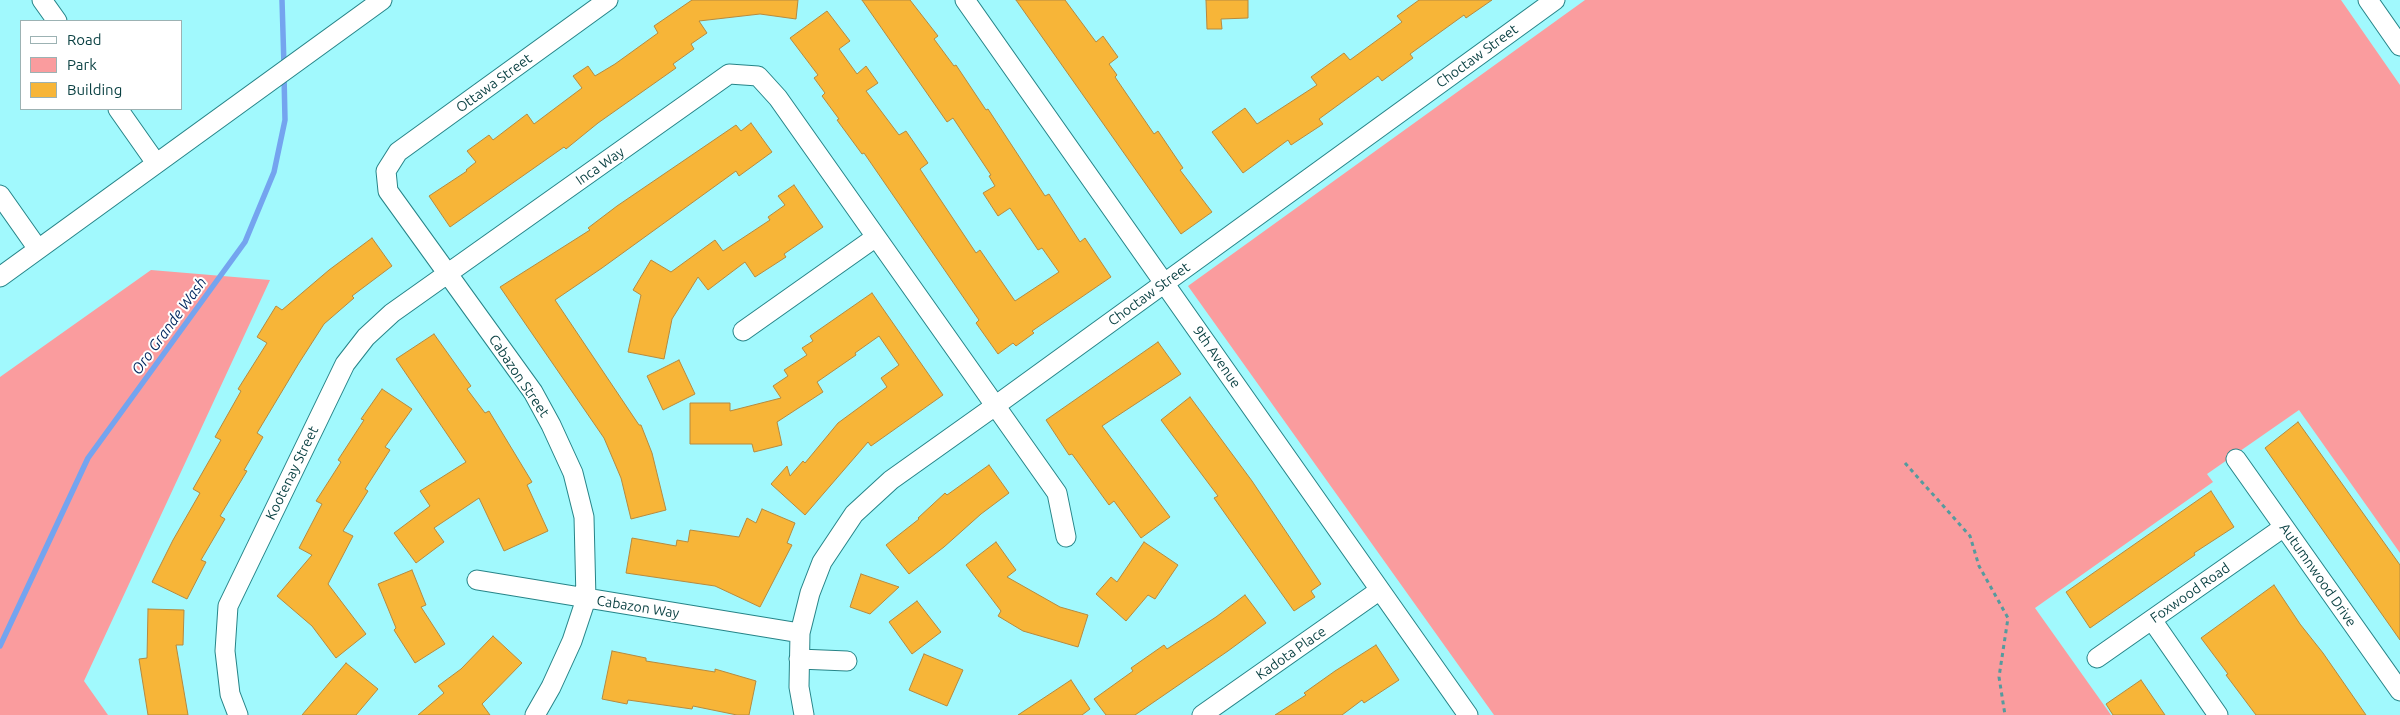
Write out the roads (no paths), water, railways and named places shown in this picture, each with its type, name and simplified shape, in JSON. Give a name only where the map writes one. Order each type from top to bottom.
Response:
[{"type":"street","points":[[42,0],[55,20]]},
{"type":"street","points":[[0,277],[382,0]]},
{"type":"street","name":"Ottawa Street","points":[[386,172],[398,152],[608,0]]},
{"type":"street","name":"9th Avenue","points":[[965,0],[1468,715]]},
{"type":"street","name":"Choctaw Street","points":[[804,715],[799,687],[800,633],[810,593],[822,562],[854,514],[891,480],[1555,0]]},
{"type":"street","points":[[2368,0],[2400,46]]},
{"type":"street","name":"Inca Way","points":[[448,275],[729,74],[758,76],[778,98],[876,236]]},
{"type":"street","points":[[119,110],[156,164]]},
{"type":"street","name":"Cabazon Street","points":[[386,172],[388,192],[533,392],[552,425],[573,473],[584,518],[586,599],[572,641],[551,687],[535,715]]},
{"type":"street","points":[[0,195],[38,249]]},
{"type":"street","points":[[743,331],[876,236],[1057,493],[1066,537]]},
{"type":"street","name":"Kootenay Street","points":[[238,715],[230,694],[225,651],[228,606],[346,364],[366,337],[392,313],[448,275]]},
{"type":"street","name":"Autumnwood Drive","points":[[2236,460],[2400,691]]},
{"type":"street","name":"Foxwood Road","points":[[2097,658],[2284,527]]},
{"type":"street","name":"Cabazon Way","points":[[477,580],[800,633]]},
{"type":"street","name":"Kadota Place","points":[[1202,715],[1380,590]]},
{"type":"street","points":[[2152,620],[2218,715]]},
{"type":"street","points":[[799,659],[846,661]]},
{"type":"waterway","name":"Oro Grande Wash","points":[[282,0],[284,66]]},
{"type":"waterway","name":"Oro Grande Wash","points":[[0,646],[88,458],[245,242],[274,172],[285,120],[284,75]]}]
